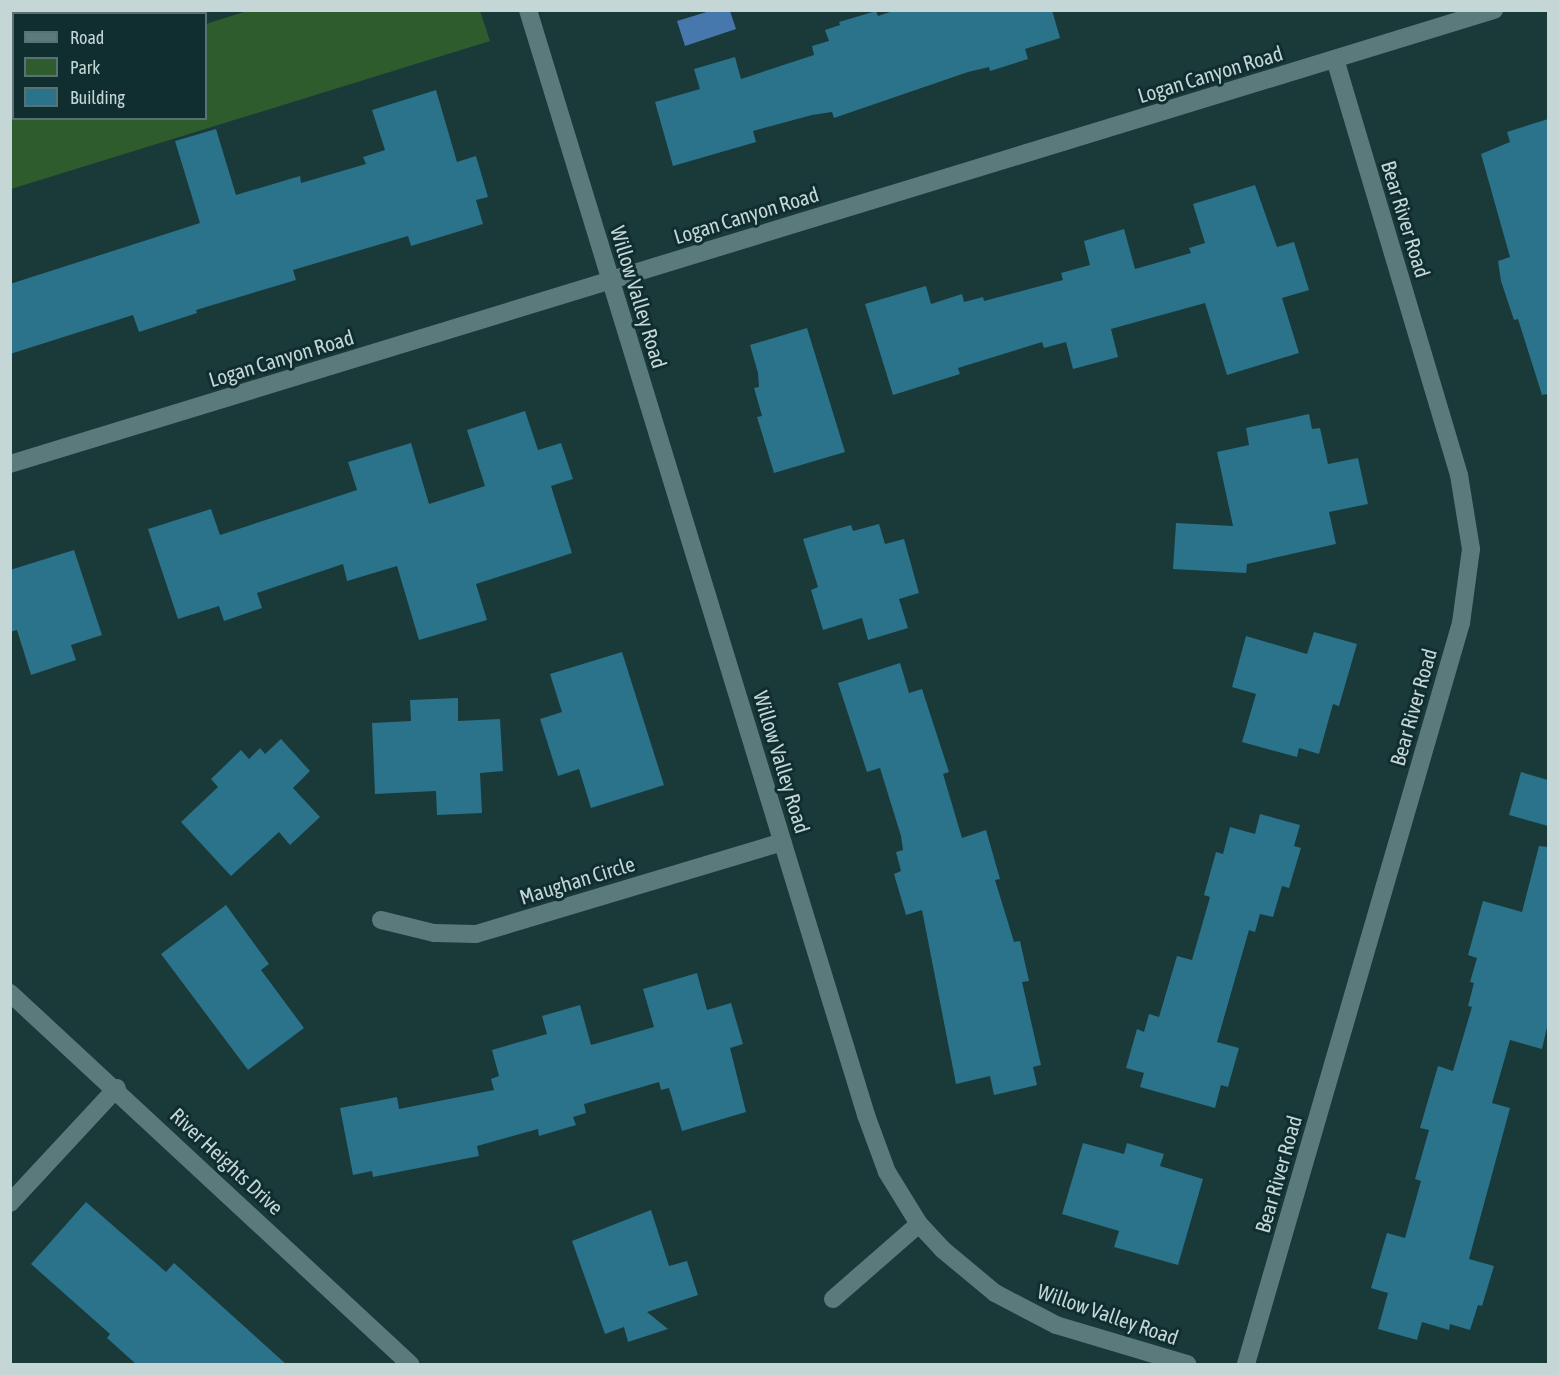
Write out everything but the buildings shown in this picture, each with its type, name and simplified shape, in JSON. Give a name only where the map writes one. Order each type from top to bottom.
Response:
[{"type":"street","name":"Willow Valley Road","points":[[528,10],[875,1144],[887,1172],[919,1224],[967,1273],[1024,1311],[1088,1336],[1187,1365]]},
{"type":"street","name":"Logan Canyon Road","points":[[10,464],[1494,10]]},
{"type":"street","name":"Bear River Road","points":[[1246,1365],[1461,623],[1469,568],[1468,511],[1459,475],[1335,59]]},
{"type":"street","name":"Maughan Circle","points":[[381,920],[434,933],[476,934],[783,842]]},
{"type":"street","name":"River Heights Drive","points":[[10,993],[117,1088],[410,1365]]},
{"type":"street","points":[[10,1203],[117,1088]]},
{"type":"street","points":[[833,1299],[919,1224]]},
{"type":"green space","points":[[250,10],[480,11],[490,41],[11,189],[11,83],[12,120],[207,120],[207,24]]},
{"type":"water","points":[[710,11],[730,11],[736,29],[685,46],[677,21]]}]
